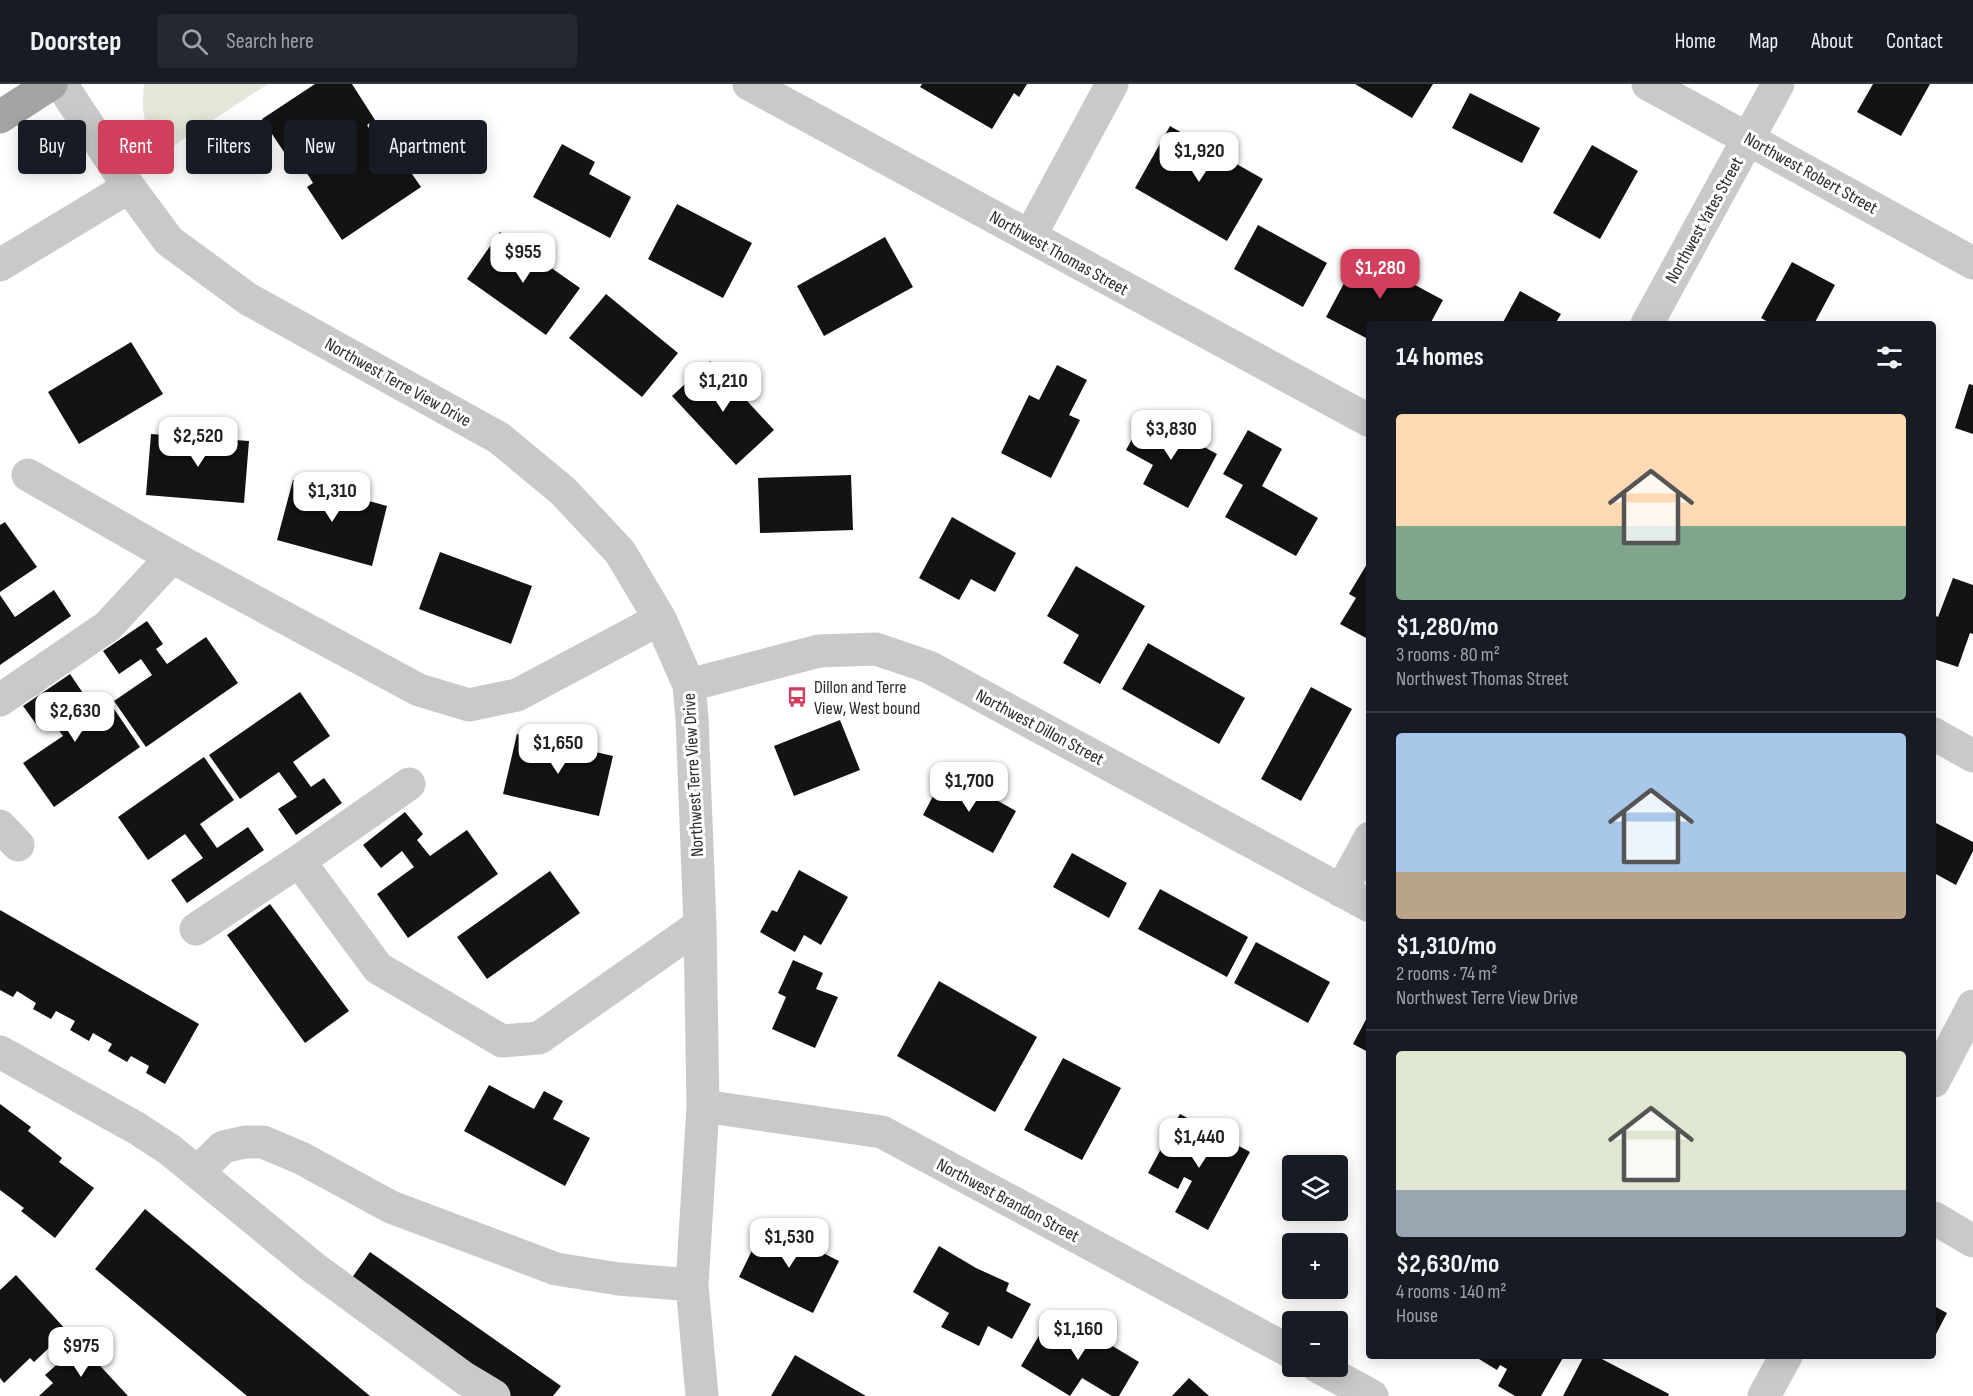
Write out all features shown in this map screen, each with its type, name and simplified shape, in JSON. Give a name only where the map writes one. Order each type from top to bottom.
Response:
[{"type":"main road","points":[[0,117],[51,84]]},
{"type":"street","name":"Northwest Terre View Drive","points":[[61,84],[129,187],[169,241],[248,299],[499,438],[563,491],[620,552],[660,620],[689,685],[692,718],[700,925],[703,1106],[692,1285],[702,1396]]},
{"type":"street","name":"Northwest Thomas Street","points":[[749,84],[1366,419]]},
{"type":"street","points":[[1030,236],[1112,84]]},
{"type":"street","name":"Northwest Robert Street","points":[[1648,84],[1973,263]]},
{"type":"street","name":"Northwest Yates Street","points":[[1649,321],[1778,84]]},
{"type":"street","points":[[0,265],[129,187]]},
{"type":"street","points":[[27,475],[172,557],[419,690],[469,705],[516,695],[660,620]]},
{"type":"street","points":[[0,700],[108,626],[172,557]]},
{"type":"street","name":"Northwest Dillon Street","points":[[689,685],[819,651],[876,649],[929,667],[1366,904]]},
{"type":"street","points":[[1936,735],[1973,756]]},
{"type":"street","points":[[196,929],[409,784]]},
{"type":"street","points":[[1341,891],[1366,845]]},
{"type":"street","points":[[299,861],[378,968],[502,1041],[539,1038],[700,925]]},
{"type":"street","points":[[1936,1077],[1973,1006]]},
{"type":"street","points":[[0,1052],[138,1129],[198,1172],[314,1268],[465,1387],[494,1396]]},
{"type":"street","name":"Northwest Brandon Street","points":[[703,1106],[882,1132],[1282,1347]]},
{"type":"street","points":[[198,1172],[223,1147],[245,1142],[263,1142],[301,1158],[391,1207],[556,1269],[619,1279],[692,1285]]},
{"type":"street","points":[[1936,1219],[1973,1241]]},
{"type":"street","points":[[1764,1396],[1784,1359]]},
{"type":"street","points":[[1337,1377],[1372,1396]]},
{"type":"shaded area","points":[[144,84],[268,84],[213,120],[186,120],[186,138],[174,145],[174,120],[145,120]]},
{"type":"building","points":[[315,84],[352,84],[375,120],[369,120],[367,125],[369,128],[369,174],[412,174],[421,187],[342,240],[307,187],[313,183],[307,174],[357,174],[357,120],[284,120],[284,152],[272,134],[272,120],[262,119]]},
{"type":"building","points":[[922,84],[1027,84],[1019,97],[1014,93],[992,129],[920,87]]},
{"type":"building","points":[[1355,84],[1433,84],[1412,118]]},
{"type":"building","points":[[1873,84],[1930,84],[1901,136],[1857,112]]},
{"type":"building","points":[[1470,93],[1540,128],[1522,163],[1452,128]]},
{"type":"building","points":[[1170,126],[1263,179],[1227,241],[1135,188]]},
{"type":"building","points":[[562,144],[595,162],[589,174],[631,197],[610,238],[533,197]]},
{"type":"building","points":[[1592,145],[1638,171],[1600,239],[1553,213]]},
{"type":"building","points":[[677,204],[752,243],[723,298],[648,259]]},
{"type":"building","points":[[1258,225],[1327,263],[1303,307],[1234,269]]},
{"type":"building","points":[[500,232],[580,288],[546,335],[467,279]]},
{"type":"building","points":[[885,237],[913,287],[824,336],[797,286]]},
{"type":"building","points":[[1359,255],[1443,300],[1432,321],[1366,321],[1366,338],[1326,317]]},
{"type":"building","points":[[1792,262],[1835,285],[1816,321],[1766,321],[1761,318]]},
{"type":"building","points":[[1520,291],[1561,314],[1557,321],[1504,321]]},
{"type":"building","points":[[606,294],[678,353],[642,397],[569,338]]},
{"type":"building","points":[[131,342],[163,394],[79,444],[48,392]]},
{"type":"building","points":[[710,361],[774,430],[736,465],[672,396]]},
{"type":"building","points":[[1057,365],[1087,380],[1069,415],[1080,420],[1051,478],[1001,453],[1029,395],[1039,400]]},
{"type":"building","points":[[1969,384],[1973,385],[1973,434],[1955,428]]},
{"type":"building","points":[[1145,415],[1217,454],[1188,508],[1143,484],[1153,465],[1126,450]]},
{"type":"building","points":[[1248,430],[1282,449],[1262,486],[1318,518],[1296,556],[1225,517],[1243,485],[1223,474]]},
{"type":"building","points":[[151,434],[249,441],[244,503],[146,495]]},
{"type":"building","points":[[851,475],[853,530],[760,533],[758,478]]},
{"type":"building","points":[[293,480],[387,506],[372,566],[277,540]]},
{"type":"building","points":[[952,517],[1016,553],[995,592],[971,579],[959,600],[919,578]]},
{"type":"building","points":[[5,522],[37,567],[0,592],[0,525]]},
{"type":"building","points":[[440,552],[532,586],[511,644],[419,609]]},
{"type":"building","points":[[1076,566],[1145,606],[1100,684],[1063,663],[1079,635],[1047,616]]},
{"type":"building","points":[[1366,566],[1366,638],[1340,624],[1356,598],[1349,594]]},
{"type":"building","points":[[1953,578],[1973,585],[1973,634],[1970,633],[1958,667],[1936,660],[1936,616],[1938,617]]},
{"type":"building","points":[[54,590],[71,616],[0,665],[0,595],[15,617]]},
{"type":"building","points":[[147,621],[163,644],[156,649],[167,664],[206,637],[238,683],[146,747],[114,701],[152,675],[141,659],[119,674],[103,651]]},
{"type":"building","points":[[1148,643],[1245,698],[1219,744],[1122,689]]},
{"type":"building","points":[[70,674],[85,696],[66,709],[77,726],[110,703],[140,747],[54,807],[23,763],[63,736],[51,719],[39,728],[23,706]]},
{"type":"building","points":[[1311,687],[1352,709],[1301,801],[1261,779]]},
{"type":"building","points":[[300,692],[330,736],[293,762],[311,787],[324,778],[342,803],[296,835],[278,809],[297,797],[279,772],[240,799],[209,755]]},
{"type":"building","points":[[840,720],[860,770],[794,796],[774,746]]},
{"type":"building","points":[[517,734],[613,756],[599,816],[503,794]]},
{"type":"building","points":[[204,757],[234,800],[200,824],[217,848],[248,827],[264,850],[187,903],[171,880],[203,858],[185,834],[148,860],[118,817]]},
{"type":"building","points":[[946,772],[1016,811],[993,853],[923,815]]},
{"type":"building","points":[[405,812],[423,834],[417,840],[430,856],[467,830],[498,874],[408,938],[377,894],[414,867],[402,851],[381,868],[363,845]]},
{"type":"building","points":[[1936,823],[1973,842],[1973,851],[1956,885],[1936,874]]},
{"type":"building","points":[[1072,853],[1127,883],[1109,918],[1053,887]]},
{"type":"building","points":[[799,870],[848,897],[821,945],[804,935],[795,952],[760,932],[772,910],[777,912]]},
{"type":"building","points":[[550,871],[580,913],[487,979],[457,937]]},
{"type":"building","points":[[1160,889],[1248,937],[1227,977],[1138,929]]},
{"type":"building","points":[[270,904],[349,1011],[305,1043],[227,935]]},
{"type":"building","points":[[0,910],[199,1024],[165,1084],[146,1073],[149,1066],[131,1056],[127,1062],[108,1051],[112,1044],[93,1033],[89,1041],[70,1030],[75,1021],[56,1011],[51,1019],[33,1009],[36,1003],[17,991],[13,997],[0,990]]},
{"type":"building","points":[[1256,942],[1330,982],[1308,1023],[1234,983]]},
{"type":"building","points":[[793,960],[823,973],[816,989],[838,997],[815,1048],[772,1029],[786,997],[778,993]]},
{"type":"building","points":[[939,981],[1037,1037],[995,1112],[897,1056]]},
{"type":"building","points":[[1366,1020],[1366,1051],[1353,1044]]},
{"type":"building","points":[[1063,1058],[1121,1088],[1082,1160],[1024,1130]]},
{"type":"building","points":[[489,1085],[534,1109],[544,1091],[563,1101],[553,1119],[590,1138],[565,1186],[464,1131]]},
{"type":"building","points":[[0,1104],[31,1127],[28,1131],[62,1158],[59,1162],[94,1188],[55,1238],[21,1211],[24,1208],[0,1190]]},
{"type":"building","points":[[1180,1114],[1250,1152],[1208,1230],[1175,1212],[1192,1181],[1184,1177],[1178,1189],[1148,1173]]},
{"type":"building","points":[[145,1209],[370,1396],[247,1396],[95,1269]]},
{"type":"building","points":[[765,1224],[839,1261],[813,1313],[739,1277]]},
{"type":"building","points":[[939,1246],[976,1268],[1009,1283],[1006,1291],[1031,1304],[1012,1339],[988,1326],[979,1346],[941,1327],[949,1313],[913,1292]]},
{"type":"building","points":[[370,1252],[561,1386],[553,1396],[511,1396],[349,1282]]},
{"type":"building","points":[[16,1275],[67,1331],[34,1362],[30,1358],[4,1383],[0,1378],[0,1290]]},
{"type":"building","points":[[1936,1307],[1947,1313],[1936,1334]]},
{"type":"building","points":[[1050,1317],[1092,1343],[1096,1336],[1139,1362],[1119,1396],[1112,1396],[1082,1378],[1070,1396],[1021,1366]]},
{"type":"building","points":[[80,1344],[128,1396],[39,1396],[53,1383],[45,1375]]},
{"type":"building","points":[[795,1355],[866,1396],[771,1396]]},
{"type":"building","points":[[1479,1359],[1562,1359],[1541,1396],[1515,1396],[1498,1386],[1507,1369],[1500,1365],[1497,1370]]},
{"type":"building","points":[[1582,1359],[1602,1359],[1669,1394],[1668,1396],[1563,1396]]},
{"type":"building","points":[[1189,1378],[1209,1396],[1172,1396]]},
{"type":"place","name":"Dillon and Terre View, West bound","points":[[797,697]]}]
